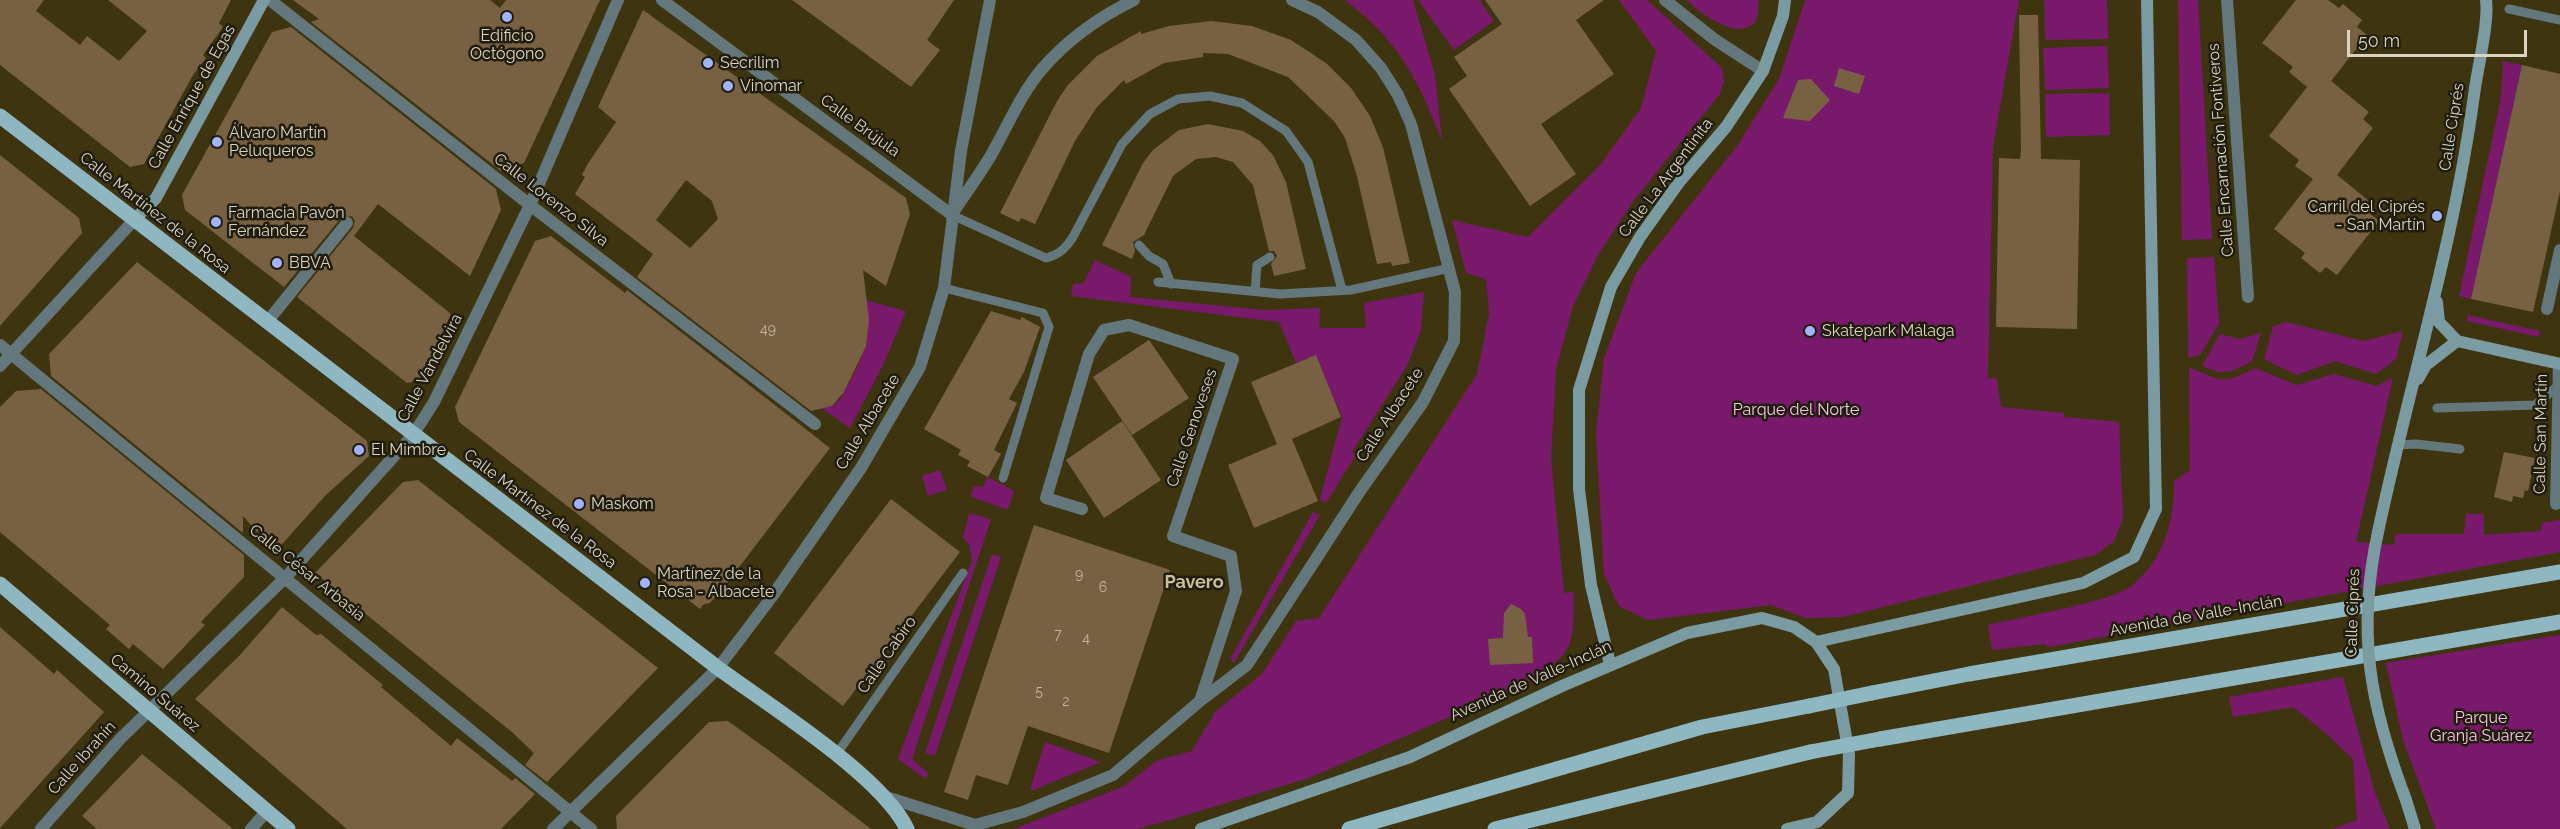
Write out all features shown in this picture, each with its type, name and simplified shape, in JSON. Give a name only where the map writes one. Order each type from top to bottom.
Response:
[{"type":"main road","name":"Calle Martínez de la Rosa","points":[[0,116],[413,435],[718,668],[836,755],[886,797],[907,829]]},
{"type":"main road","name":"Avenida de Valle-Inclán","points":[[1349,829],[1702,727],[1981,672],[2560,572]]},
{"type":"main road","name":"Camino Suárez","points":[[0,584],[288,829]]},
{"type":"main road","points":[[1495,829],[1810,752],[2560,622]]},
{"type":"street","name":"Calle Enrique de Egas","points":[[0,366],[156,198],[264,0]]},
{"type":"street","name":"Calle Lorenzo Silva","points":[[270,0],[530,205],[815,424]]},
{"type":"street","name":"Calle Vandelvira","points":[[148,711],[285,577],[413,435],[434,402],[530,205],[618,0]]},
{"type":"street","name":"Calle Brújula","points":[[662,0],[952,215]]},
{"type":"street","points":[[952,215],[990,0]]},
{"type":"street","name":"Calle Albacete","points":[[553,829],[718,668],[771,598],[890,421],[920,367],[944,288],[952,215],[990,158],[1012,115],[1041,69],[1080,32],[1104,15],[1134,0]]},
{"type":"street","name":"Calle Albacete","points":[[974,827],[1023,812],[1113,775],[1200,701],[1247,665],[1360,491],[1423,402],[1454,341],[1455,292],[1450,268],[1411,124],[1398,95],[1381,68],[1356,40],[1318,12],[1292,0]]},
{"type":"street","points":[[1665,0],[1714,39],[1763,71]]},
{"type":"street","name":"Calle La Argentinita","points":[[1610,664],[1591,585],[1579,489],[1579,390],[1611,287],[1640,237],[1680,181],[1726,127],[1763,71],[1783,16],[1785,0]]},
{"type":"street","points":[[1816,642],[2083,583],[2134,557],[2156,509],[2147,0]]},
{"type":"street","name":"Calle Encarnación Fontiveros","points":[[2227,0],[2248,297]]},
{"type":"street","name":"Calle Ciprés","points":[[2415,829],[2386,746],[2368,667],[2369,573],[2409,395],[2436,294],[2467,146],[2486,0]]},
{"type":"street","points":[[267,322],[347,223]]},
{"type":"street","points":[[2547,309],[2560,250]]},
{"type":"street","name":"Calle Ciprés","points":[[2409,395],[2426,365],[2457,341],[2439,322],[2436,294]]},
{"type":"street","name":"Calle Genoveses","points":[[1082,509],[1046,498],[1089,354],[1104,330],[1129,325],[1233,359],[1173,536],[1231,556],[1236,591],[1200,701]]},
{"type":"street","points":[[2457,341],[2559,364]]},
{"type":"street","name":"Calle César Arbasia","points":[[0,345],[591,829]]},
{"type":"street","name":"Calle San Martín","points":[[2556,504],[2559,364]]},
{"type":"street","name":"Avenida de Valle-Inclán","points":[[1201,829],[1410,757],[1610,664],[1687,633],[1762,618],[1794,627],[1816,642],[1834,669],[1849,753],[1848,793],[1817,822],[1787,829]]},
{"type":"street","name":"Calle Ibrahín","points":[[41,829],[148,711]]},
{"type":"street","points":[[886,797],[974,827]]},
{"type":"street","points":[[251,829],[267,811]]},
{"type":"lane","points":[[2509,9],[2560,20]]},
{"type":"lane","points":[[952,215],[1046,258],[1065,250],[1122,144],[1150,114],[1178,99],[1210,96],[1242,103],[1286,131],[1308,162],[1342,290]]},
{"type":"lane","points":[[1139,245],[1149,256],[1163,264],[1171,284]]},
{"type":"lane","points":[[1256,291],[1257,266],[1270,257]]},
{"type":"lane","points":[[1158,282],[1280,294],[1342,290],[1450,268]]},
{"type":"lane","points":[[944,288],[1043,313],[1050,327],[1003,478]]},
{"type":"lane","points":[[2437,408],[2535,405],[2558,386]]},
{"type":"lane","points":[[2397,445],[2416,444],[2460,449]]},
{"type":"lane","name":"Calle Cabiro","points":[[836,755],[963,573]]},
{"type":"green space","points":[[1345,0],[1413,0],[1435,75],[1442,141],[1405,63],[1380,31]]},
{"type":"green space","points":[[1418,0],[1479,0],[1494,21],[1454,50]]},
{"type":"green space","points":[[1619,0],[1647,0],[1722,68],[1724,81],[1720,94],[1634,200],[1598,255],[1573,306],[1556,369],[1551,459],[1564,593],[1574,592],[1572,636],[1563,655],[1519,687],[1309,778],[1137,829],[1014,829],[1125,786],[1156,761],[1192,751],[1215,712],[1262,674],[1296,621],[1319,618],[1477,374],[1489,314],[1486,279],[1466,273],[1452,220],[1528,237],[1601,164],[1641,108],[1656,51]]},
{"type":"green space","points":[[1687,0],[1759,0],[1758,15],[1756,21],[1747,28],[1738,29],[1709,18]]},
{"type":"green space","name":"Parque del Norte","points":[[1805,0],[2019,0],[1993,146],[1988,378],[1997,379],[2001,407],[2064,413],[2065,417],[2119,422],[2123,519],[2114,541],[2095,555],[1843,617],[1806,618],[1771,605],[1648,620],[1619,606],[1604,575],[1596,433],[1604,358],[1636,273],[1737,146],[1779,79]]},
{"type":"green space","points":[[2044,0],[2107,0],[2108,39],[2045,40]]},
{"type":"green space","points":[[2178,0],[2198,0],[2212,239],[2182,240]]},
{"type":"green space","points":[[2107,46],[2109,88],[2045,90],[2043,48]]},
{"type":"green space","points":[[2503,61],[2522,65],[2471,299],[2459,296],[2501,98]]},
{"type":"green space","points":[[2109,93],[2110,135],[2046,137],[2045,94]]},
{"type":"green space","points":[[2214,257],[2219,324],[2200,355],[2188,358],[2187,258]]},
{"type":"green space","points":[[1095,260],[1131,277],[1130,297],[1264,310],[1320,308],[1319,328],[1366,328],[1364,303],[1424,292],[1421,330],[1408,364],[1352,452],[1356,455],[1326,503],[1320,499],[1342,417],[1336,402],[1333,403],[1316,355],[1296,363],[1279,322],[1071,296],[1073,284],[1084,283]]},
{"type":"green space","points":[[865,300],[906,311],[882,367],[850,428],[820,407],[832,406],[839,401],[858,365],[868,327]]},
{"type":"green space","points":[[2468,315],[2540,331],[2539,337],[2467,321]]},
{"type":"green space","points":[[2286,322],[2364,341],[2403,331],[2396,359],[2376,374],[2335,361],[2297,375],[2264,359],[2273,326]]},
{"type":"green space","points":[[2261,333],[2252,361],[2228,372],[2202,366],[2220,334],[2240,339]]},
{"type":"green space","points":[[2189,367],[2222,379],[2236,377],[2255,368],[2297,385],[2334,374],[2377,386],[2393,377],[2356,542],[2394,545],[2396,534],[2464,534],[2466,514],[2484,514],[2484,535],[2541,531],[2542,523],[2560,520],[2560,552],[2049,647],[2044,644],[1992,650],[1988,625],[2084,604],[2119,593],[2130,587],[2151,565],[2165,540],[2169,526],[2174,481],[2190,470]]},
{"type":"green space","points":[[940,470],[947,490],[928,496],[922,476]]},
{"type":"green space","points":[[988,477],[1014,491],[1008,510],[970,496],[974,486],[983,487]]},
{"type":"green space","points":[[1313,512],[1320,515],[1234,663],[1230,659]]},
{"type":"green space","points":[[969,513],[991,519],[912,759],[928,773],[926,779],[898,759],[972,560],[969,544],[963,538]]},
{"type":"green space","points":[[992,554],[1001,557],[935,756],[925,753]]},
{"type":"green space","name":"Parque Granja Suárez","points":[[2560,635],[2560,829],[2436,829],[2403,740],[2386,663]]},
{"type":"green space","points":[[2343,677],[2375,793],[2390,829],[2332,829],[2357,820],[2353,759],[2293,707],[2233,717],[2229,697]]},
{"type":"green space","points":[[1045,742],[1101,762],[1030,790]]},
{"type":"building","points":[[0,0],[44,0],[36,11],[80,45],[87,36],[119,61],[147,31],[108,0],[231,0],[219,23],[223,27],[203,55],[206,58],[193,75],[144,164],[130,167],[0,65]]},
{"type":"building","points":[[293,0],[490,0],[500,8],[506,0],[600,0],[524,163],[501,171],[311,22],[319,19]]},
{"type":"building","points":[[792,0],[954,0],[927,40],[940,50],[911,87]]},
{"type":"building","points":[[1485,0],[1604,0],[1576,20],[1614,74],[1541,124],[1576,174],[1530,206],[1449,89],[1467,76],[1454,57],[1502,24]]},
{"type":"building","points":[[2296,0],[2328,0],[2339,8],[2343,4],[2362,20],[2357,27],[2367,35],[2331,81],[2369,112],[2363,119],[2373,128],[2337,175],[2374,205],[2368,212],[2379,221],[2337,275],[2326,267],[2320,273],[2301,258],[2305,253],[2274,229],[2313,179],[2295,166],[2299,160],[2269,136],[2307,87],[2289,72],[2293,67],[2262,43]]},
{"type":"building","points":[[643,10],[906,198],[910,214],[886,286],[863,270],[869,320],[866,346],[844,392],[832,406],[811,411],[637,277],[653,254],[575,194],[585,177],[582,175],[587,165],[616,122],[598,107]],"holes":[[[686,180],[712,201],[718,219],[690,248],[656,220]]]},
{"type":"building","points":[[2019,15],[2038,15],[2041,159],[2080,160],[2077,329],[1996,327],[1999,158],[2020,159],[2021,150]]},
{"type":"building","points":[[1211,21],[1252,26],[1291,40],[1326,63],[1351,88],[1370,116],[1383,147],[1410,263],[1392,266],[1391,262],[1377,264],[1357,176],[1345,138],[1334,121],[1288,77],[1228,54],[1203,53],[1203,57],[1164,63],[1126,84],[1124,80],[1097,107],[1075,141],[1035,224],[1021,218],[1019,222],[1000,213],[1056,103],[1067,86],[1097,56],[1141,31],[1141,34],[1169,26]]},
{"type":"building","points":[[291,27],[496,189],[501,210],[470,276],[378,204],[354,236],[451,314],[420,380],[407,383],[297,297],[353,228],[355,221],[352,216],[341,218],[284,287],[185,210],[182,195],[272,32]]},
{"type":"building","points":[[2522,65],[2560,74],[2560,191],[2533,312],[2471,299]]},
{"type":"building","points":[[1839,68],[1865,76],[1859,94],[1834,86]]},
{"type":"building","points":[[1811,79],[1830,100],[1810,121],[1783,118],[1798,80]]},
{"type":"building","points":[[1208,124],[1243,131],[1260,141],[1273,155],[1286,182],[1306,269],[1274,276],[1271,264],[1277,256],[1274,251],[1269,251],[1253,185],[1233,162],[1216,157],[1196,159],[1173,176],[1144,235],[1133,242],[1135,251],[1132,259],[1102,245],[1143,163],[1153,150],[1179,130]]},
{"type":"building","points":[[0,155],[79,218],[82,233],[0,326]]},
{"type":"building","points":[[551,236],[625,293],[627,290],[830,448],[727,583],[710,603],[704,604],[700,609],[459,422],[455,407],[535,241]]},
{"type":"building","points":[[137,262],[367,441],[369,456],[325,496],[275,552],[243,516],[243,533],[51,376],[49,354]]},
{"type":"building","points":[[991,311],[1020,320],[1022,317],[1040,327],[1024,372],[1009,399],[1017,403],[994,450],[1001,454],[988,477],[967,466],[970,461],[958,455],[961,450],[924,429]]},
{"type":"building","points":[[1149,340],[1189,398],[1132,435],[1093,377]]},
{"type":"building","points":[[1316,355],[1341,417],[1292,439],[1318,501],[1254,528],[1228,465],[1277,444],[1251,382]]},
{"type":"building","points":[[41,389],[244,555],[244,577],[201,622],[205,625],[163,669],[133,644],[129,649],[106,629],[110,625],[0,532],[0,407],[16,391]]},
{"type":"building","points":[[1122,421],[1161,480],[1104,518],[1066,460]]},
{"type":"building","points":[[2504,452],[2535,458],[2528,491],[2525,490],[2523,498],[2513,496],[2512,502],[2494,497]]},
{"type":"building","points":[[418,480],[658,668],[547,782],[525,765],[534,753],[513,733],[315,573],[403,482]]},
{"type":"building","points":[[891,499],[960,552],[843,706],[774,653]]},
{"type":"building","points":[[1034,525],[1170,570],[1109,753],[1028,726],[1008,785],[976,775],[968,800],[944,792]]},
{"type":"building","points":[[1511,604],[1525,614],[1528,637],[1532,637],[1533,663],[1490,665],[1488,639],[1503,638],[1504,613]]},
{"type":"building","points":[[282,607],[316,635],[321,634],[383,685],[381,687],[451,746],[457,738],[512,781],[515,778],[535,794],[501,829],[347,829],[195,699],[240,655]]},
{"type":"building","points":[[0,627],[54,674],[57,670],[104,712],[0,828]]},
{"type":"building","points":[[728,721],[871,829],[617,829],[616,816],[709,722]]},
{"type":"building","points":[[142,754],[233,829],[97,829],[82,816]]},
{"type":"place","name":"Edificio Octógono","points":[[507,17]]},
{"type":"place","name":"Secrilim","points":[[708,63]]},
{"type":"place","name":"Vinomar","points":[[728,86]]},
{"type":"place","name":"Álvaro Martín Peluqueros","points":[[217,142]]},
{"type":"place","name":"Carril del Ciprés - San Martín","points":[[2437,216]]},
{"type":"place","name":"Farmacia Pavón Fernández","points":[[216,222]]},
{"type":"place","name":"BBVA","points":[[277,263]]},
{"type":"place","name":"Skatepark Málaga","points":[[1810,331]]},
{"type":"place","name":"El Mimbre","points":[[359,450]]},
{"type":"place","name":"Maskom","points":[[579,504]]},
{"type":"place","name":"Martínez de la Rosa - Albacete","points":[[645,583]]},
{"type":"district","name":"Pavero","points":[[1194,583]]}]
